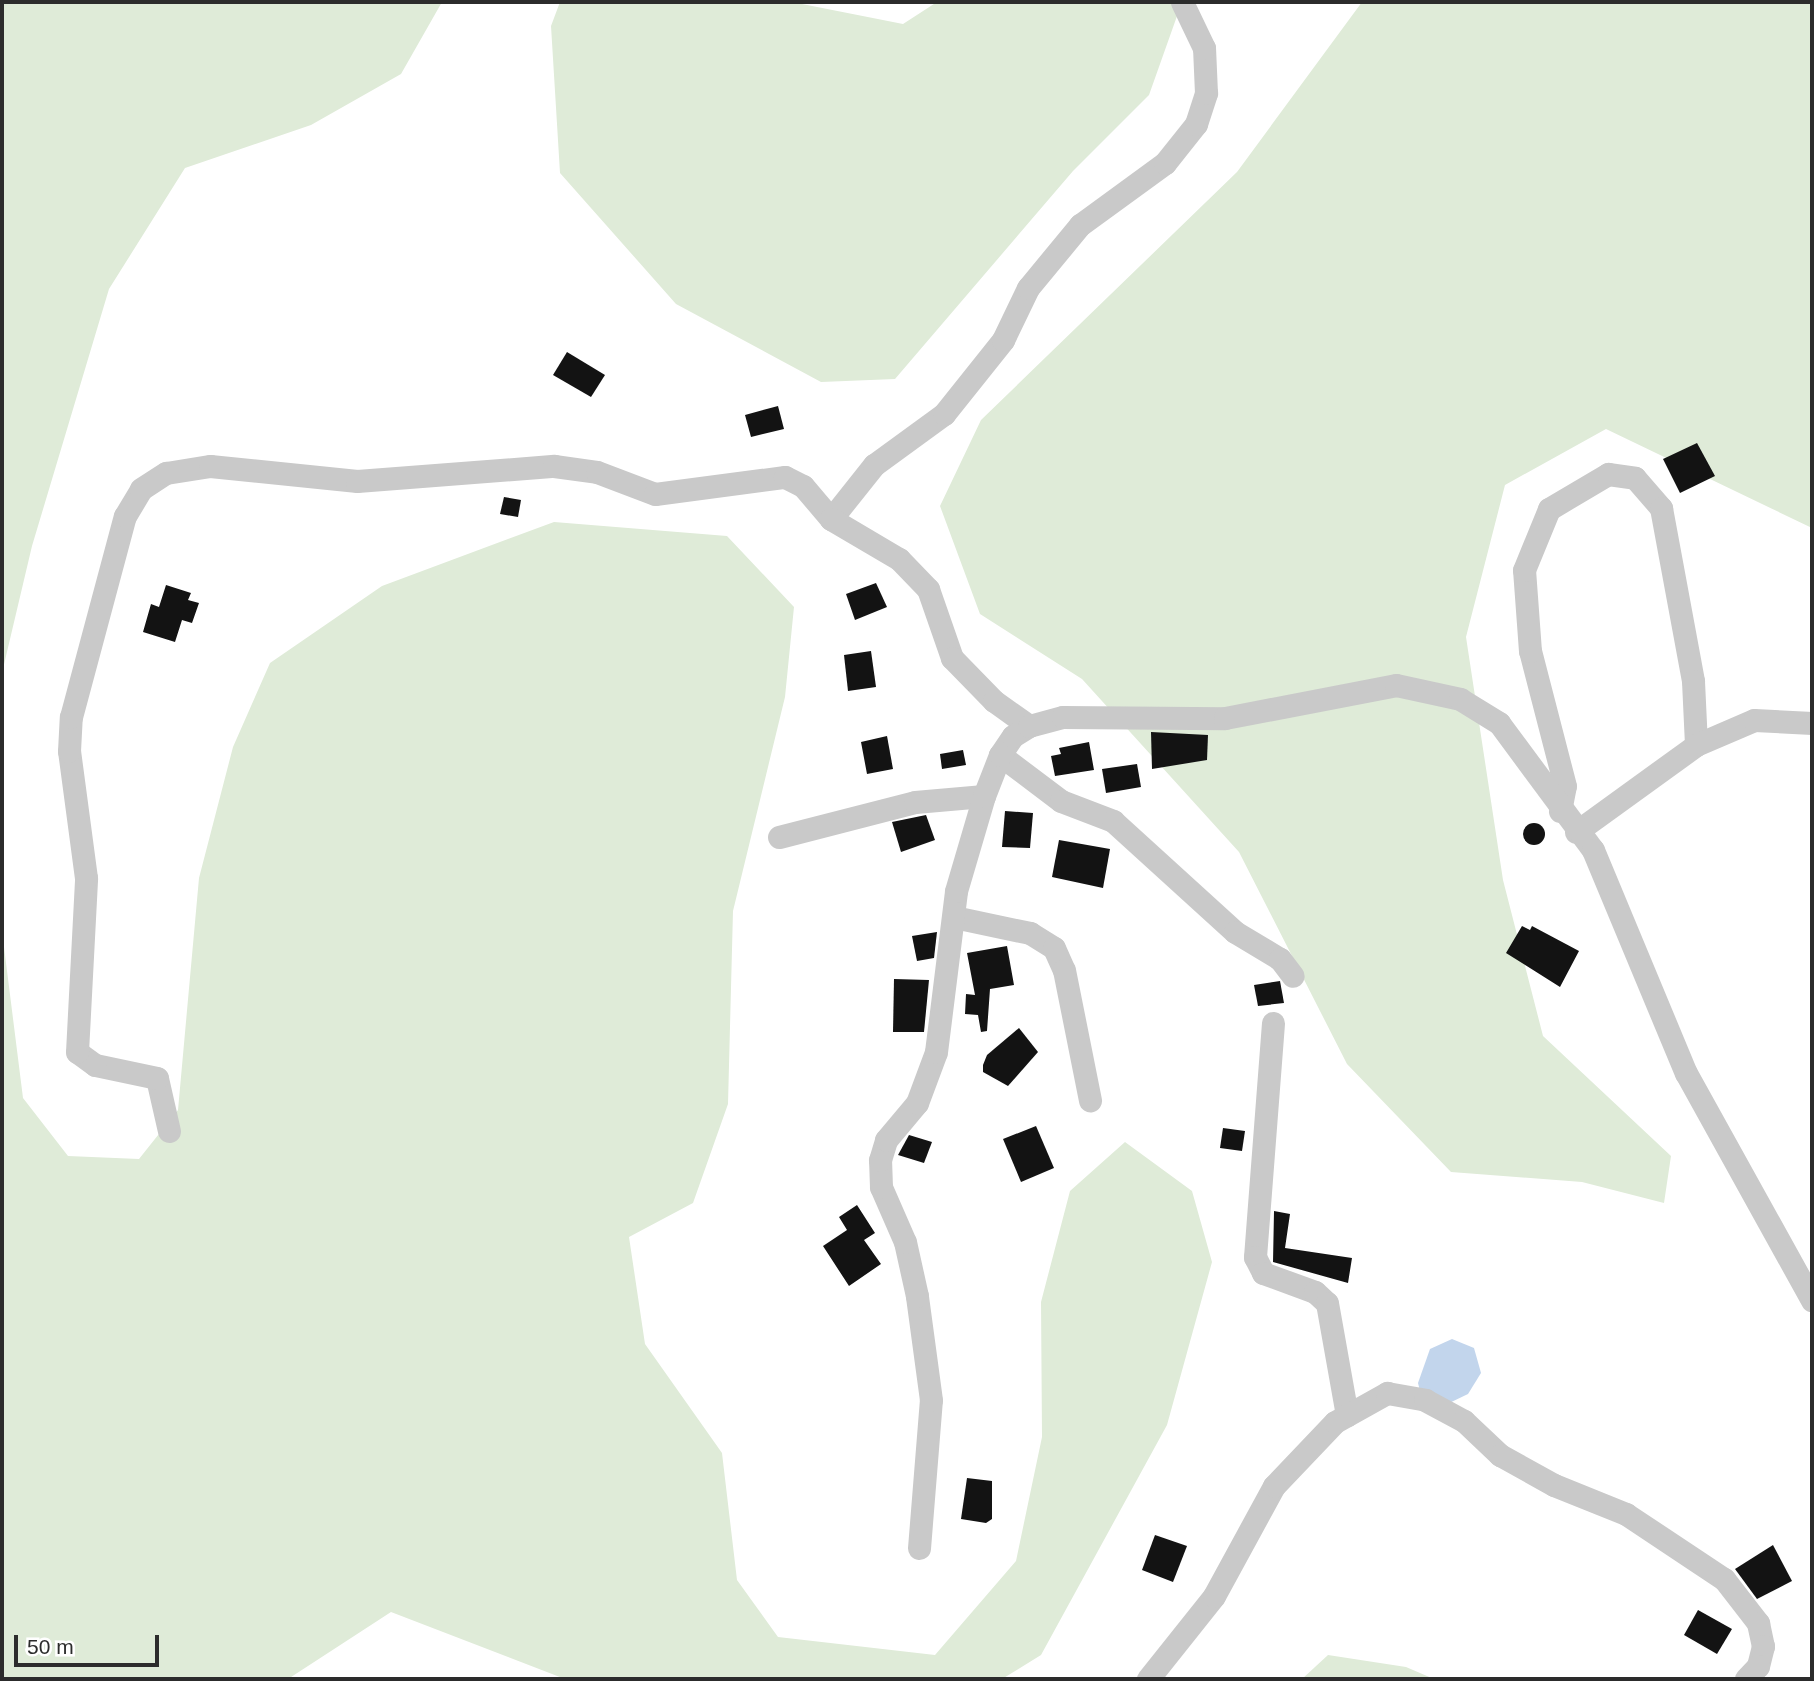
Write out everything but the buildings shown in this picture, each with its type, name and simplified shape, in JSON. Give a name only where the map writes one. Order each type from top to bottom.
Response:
[{"type":"street","points":[[831,519],[874,466],[944,414],[1003,340],[1028,288],[1080,225],[1165,163],[1196,124],[1206,93],[1204,48],[1182,2]]},
{"type":"street","points":[[169,1131],[157,1078],[95,1065],[77,1052],[86,877],[69,751],[71,717],[125,516],[141,489],[166,473],[210,466],[357,481],[554,466],[597,472],[655,494],[785,477],[803,486],[831,519],[900,559],[928,589],[952,658],[994,701],[1029,726]]},
{"type":"street","points":[[1560,811],[1565,786],[1530,651],[1524,570],[1549,509],[1608,474],[1635,478],[1661,508],[1693,681],[1696,745]]},
{"type":"street","points":[[919,1548],[931,1401],[914,1282],[905,1242],[881,1187],[880,1160],[886,1140],[917,1103],[936,1052],[954,917],[984,796],[1000,755],[1013,736],[1029,726],[1063,717],[1225,719],[1396,685],[1460,699],[1499,723],[1560,811],[1593,850],[1686,1073],[1812,1300]]},
{"type":"street","points":[[1576,832],[1696,745],[1754,720],[1812,723]]},
{"type":"street","points":[[1000,755],[1061,801],[1113,821],[1235,932],[1280,959],[1293,976]]},
{"type":"street","points":[[779,837],[915,802],[984,796]]},
{"type":"street","points":[[954,917],[1030,933],[1054,948],[1064,970],[1090,1100]]},
{"type":"street","points":[[1273,1023],[1255,1257],[1263,1273],[1315,1292],[1327,1303],[1347,1415]]},
{"type":"street","points":[[1148,1679],[1214,1596],[1239,1542],[1274,1486],[1347,1415],[1387,1393],[1425,1400],[1464,1422],[1500,1455],[1532,1473],[1626,1514],[1724,1579],[1758,1623],[1763,1646],[1759,1666],[1746,1679]]},
{"type":"green space","points":[[2,2],[442,2],[401,74],[311,125],[185,168],[109,289],[32,546],[2,673]]},
{"type":"green space","points":[[560,2],[792,2],[903,24],[937,2],[1182,2],[1149,95],[1073,171],[895,379],[821,382],[676,304],[560,173],[551,26]]},
{"type":"green space","points":[[1362,2],[1812,2],[1812,528],[1606,429],[1505,485],[1466,637],[1503,880],[1543,1036],[1671,1156],[1664,1203],[1582,1182],[1451,1172],[1347,1064],[1239,852],[1082,679],[980,614],[940,506],[981,420],[1237,172]]},
{"type":"green space","points":[[554,522],[727,536],[794,607],[785,697],[733,911],[728,1104],[693,1203],[629,1237],[645,1344],[722,1453],[737,1580],[778,1637],[935,1655],[1016,1561],[1042,1437],[1041,1302],[1070,1191],[1125,1142],[1192,1191],[1212,1262],[1167,1425],[1041,1655],[1002,1679],[565,1679],[391,1612],[288,1679],[2,1679],[2,931],[23,1098],[68,1156],[139,1159],[178,1110],[199,878],[233,747],[270,663],[382,586]]},
{"type":"green space","points":[[1328,1655],[1406,1667],[1434,1679],[1302,1679]]},
{"type":"water","points":[[1452,1339],[1474,1348],[1481,1373],[1468,1394],[1443,1406],[1421,1395],[1418,1383],[1430,1349]]}]
